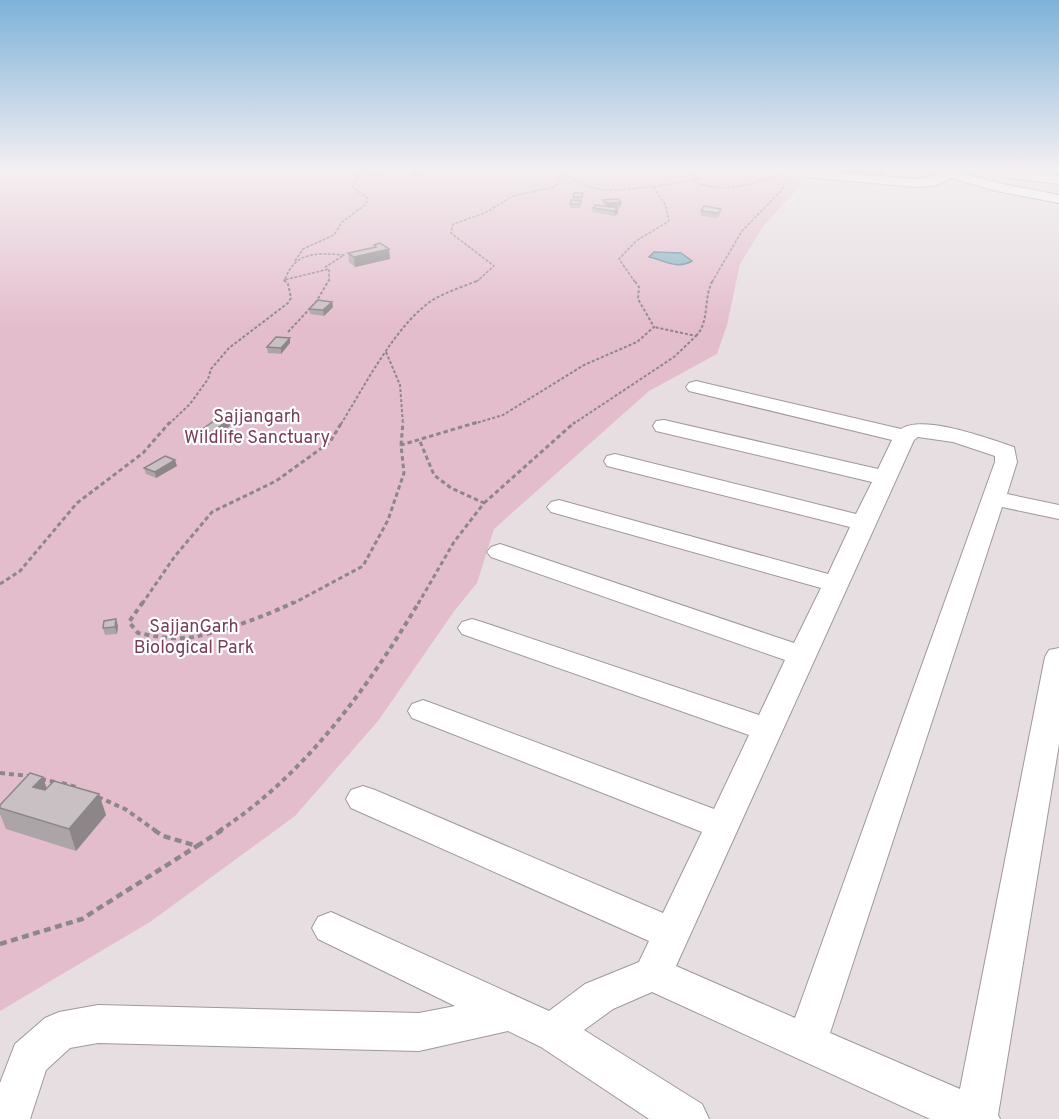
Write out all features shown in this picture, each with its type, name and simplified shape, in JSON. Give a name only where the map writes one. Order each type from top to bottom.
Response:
[{"type":"street","points":[[696,387],[905,436]]},
{"type":"street","points":[[664,426],[886,477]]},
{"type":"street","points":[[555,1034],[563,1023],[599,994],[653,974],[905,436],[914,430],[956,436],[1006,452],[1006,462],[806,1043]]},
{"type":"street","points":[[615,461],[864,524]]},
{"type":"street","points":[[993,498],[1059,512]]},
{"type":"street","points":[[559,507],[836,584]]},
{"type":"street","points":[[500,552],[802,656]]},
{"type":"street","points":[[472,628],[768,730]]},
{"type":"street","points":[[653,974],[976,1119],[1059,657]]},
{"type":"street","points":[[423,711],[723,826]]},
{"type":"street","points":[[363,799],[672,934]]},
{"type":"street","points":[[331,928],[555,1034],[687,1119]]},
{"type":"street","points":[[8,1119],[30,1058],[59,1031],[98,1024],[419,1032],[509,1013]]},
{"type":"path","points":[[284,280],[303,249],[334,235],[344,221]]},
{"type":"path","points":[[386,352],[396,367],[398,380],[404,423],[401,445],[404,473],[388,520],[363,566],[287,606],[211,632],[187,638],[165,638],[138,633],[129,622],[175,556],[212,512],[276,481],[330,442],[386,352],[407,325],[435,298],[480,280],[494,266],[451,233],[453,224],[461,221]]},
{"type":"path","points":[[669,221],[636,241],[620,259],[639,287],[638,298],[654,327],[696,336]]},
{"type":"path","points":[[0,944],[82,919],[229,828],[307,757],[362,690],[413,612],[470,517],[561,432],[627,385],[684,350],[702,330],[708,288],[742,231],[752,221]]},
{"type":"path","points":[[295,261],[322,255],[344,255],[323,269]]},
{"type":"path","points":[[284,280],[323,269],[329,269],[331,272],[324,294],[288,332]]},
{"type":"path","points":[[0,584],[20,571],[77,503],[143,453],[161,431],[190,404],[208,379],[211,369],[229,348],[288,303],[291,298],[288,284],[284,280]]},
{"type":"path","points":[[401,445],[503,415],[584,365],[638,342],[654,327]]},
{"type":"path","points":[[419,439],[434,475],[451,488],[484,503]]},
{"type":"path","points":[[0,773],[22,775],[81,790]]},
{"type":"path","points":[[92,795],[124,809],[163,836],[197,846]]},
{"type":"green space","name":"SajjanGarh Biological Park","points":[[0,221],[767,221],[740,264],[727,325],[717,354],[649,391],[494,529],[477,583],[455,610],[378,721],[295,816],[150,922],[0,1011]]},
{"type":"water","points":[[654,252],[681,253],[692,261],[681,265],[670,264],[649,257]]},
{"type":"building","points":[[380,243],[389,249],[354,257],[348,253],[376,247],[374,245]]},
{"type":"building","points":[[318,300],[332,302],[323,310],[309,309]]},
{"type":"building","points":[[276,337],[290,338],[281,348],[267,347]]},
{"type":"building","points":[[218,418],[229,420],[211,432],[201,430]]},
{"type":"building","points":[[165,456],[175,460],[155,472],[144,468]]},
{"type":"building","points":[[116,619],[115,627],[103,628],[104,621]]},
{"type":"building","points":[[30,773],[43,777],[33,787],[45,790],[54,781],[99,794],[69,829],[0,808],[0,805]]},
{"type":"park label","name":"Sajjangarh Wildlife Sanctuary","points":[[257,427]]}]
